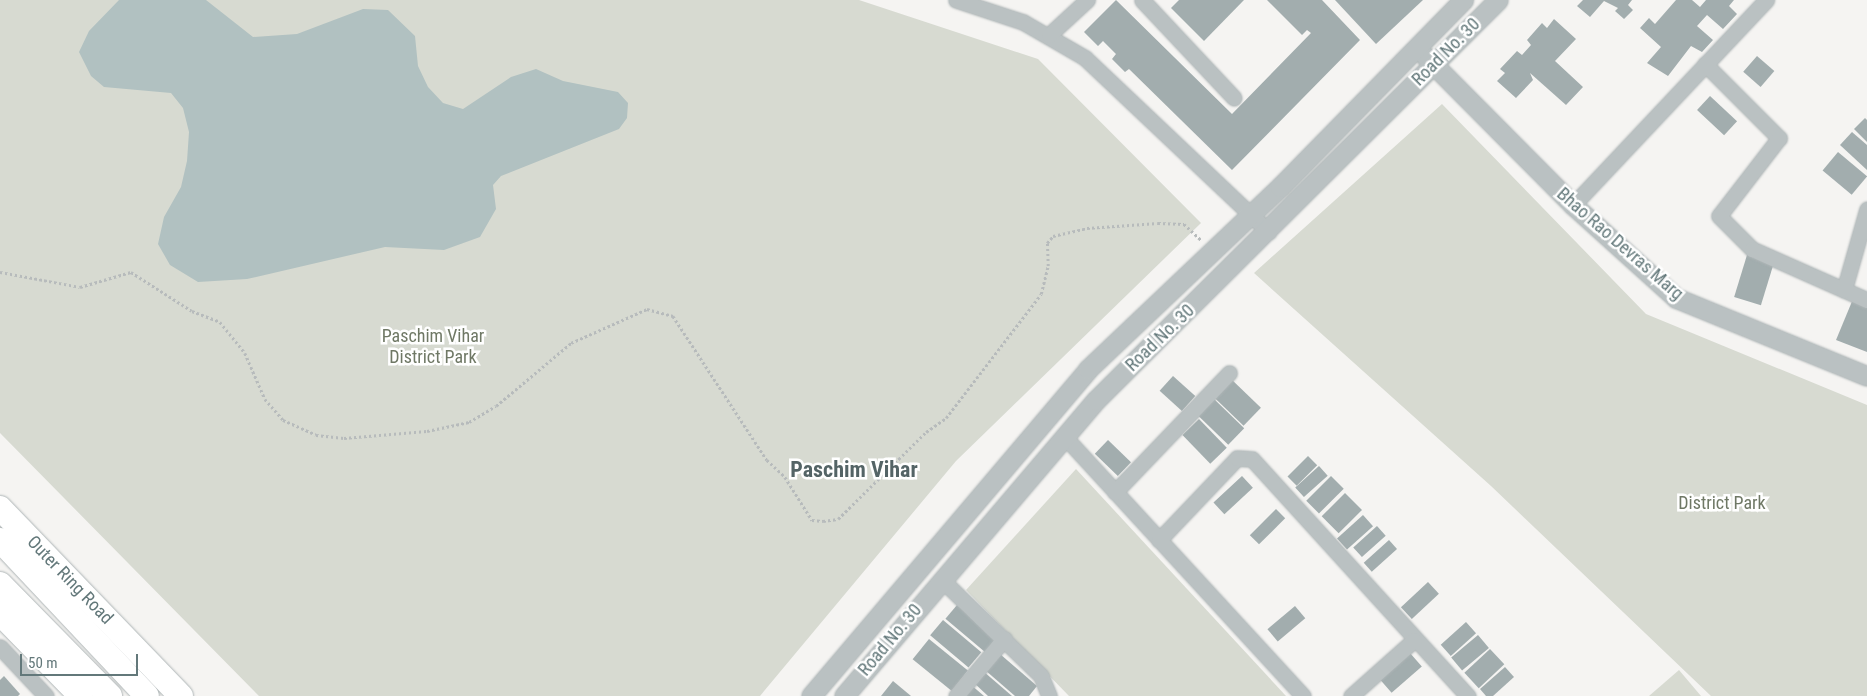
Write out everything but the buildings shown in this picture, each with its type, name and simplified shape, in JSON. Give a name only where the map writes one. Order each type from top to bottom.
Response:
[{"type":"main road","name":"Outer Ring Road","points":[[0,508],[182,696]]},
{"type":"main road","points":[[0,540],[148,696]]},
{"type":"main road","points":[[0,584],[110,696]]},
{"type":"main road","points":[[0,613],[81,696]]},
{"type":"street","points":[[956,0],[1050,35],[1112,80],[1269,232]]},
{"type":"street","points":[[1050,35],[1088,0]]},
{"type":"street","points":[[1142,0],[1234,98]]},
{"type":"street","name":"Road No. 30","points":[[811,696],[1088,369],[1251,214],[1463,0]]},
{"type":"street","name":"Road No. 30","points":[[844,696],[941,579],[1064,436],[1498,0]]},
{"type":"street","points":[[1573,205],[1766,0]]},
{"type":"street","name":"Bhao Rao Devras Marg","points":[[1417,48],[1573,205],[1676,298],[1867,376]]},
{"type":"street","points":[[1705,64],[1779,138],[1719,216],[1752,249],[1867,300]]},
{"type":"street","points":[[1844,290],[1867,208]]},
{"type":"street","points":[[1115,492],[1229,373]]},
{"type":"street","points":[[1064,436],[1303,696]]},
{"type":"street","points":[[1159,540],[1245,456],[1468,696]]},
{"type":"street","points":[[941,579],[1041,676],[1049,696]]},
{"type":"street","points":[[956,696],[1004,639]]},
{"type":"street","points":[[1351,696],[1414,640]]},
{"type":"street","points":[[0,647],[46,696]]},
{"type":"path","points":[[0,272],[80,287],[131,272],[192,311],[220,322],[244,353],[265,399],[283,420],[316,435],[344,438],[427,432],[469,422],[496,406],[570,342],[647,309],[673,316],[767,460],[785,477],[812,520],[823,521],[838,519],[926,432],[946,418],[1041,294],[1048,266],[1047,243],[1059,232],[1112,225],[1184,224],[1212,251]]},
{"type":"green space","name":"Paschim Vihar District Park","points":[[0,0],[859,0],[1038,59],[1201,223],[956,461],[760,696],[259,696],[0,433]]},
{"type":"green space","name":"District Park","points":[[1442,104],[1646,314],[1867,405],[1867,696],[1711,696],[1491,486],[1254,273]]},
{"type":"green space","points":[[1076,469],[1286,696],[1069,696],[966,590]]},
{"type":"green space","points":[[1679,670],[1701,696],[1649,696]]},
{"type":"shaded area","points":[[119,0],[206,0],[253,37],[297,34],[363,9],[388,10],[415,36],[418,66],[428,87],[443,103],[463,109],[511,77],[536,69],[563,81],[618,92],[628,103],[627,118],[619,129],[501,176],[493,185],[496,209],[480,237],[444,250],[385,247],[247,279],[198,282],[170,265],[158,244],[164,217],[181,187],[187,161],[189,132],[183,108],[171,93],[104,87],[91,76],[79,52],[89,31]]},
{"type":"district","name":"Paschim Vihar","points":[[854,470]]}]
